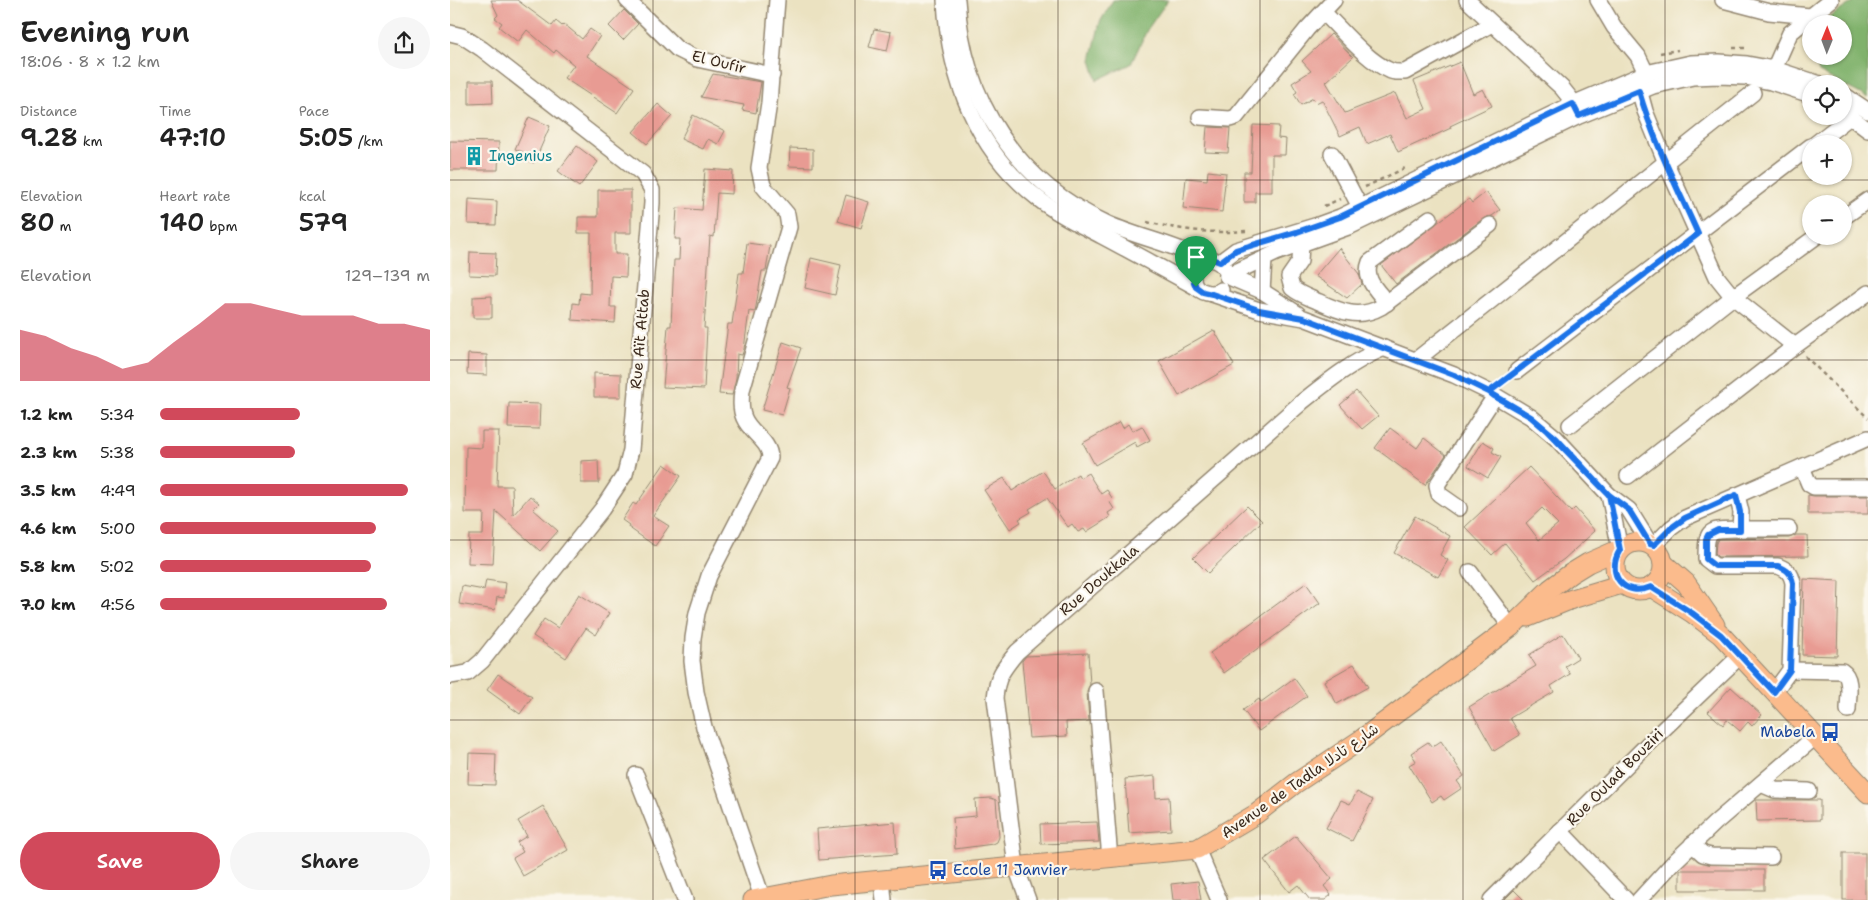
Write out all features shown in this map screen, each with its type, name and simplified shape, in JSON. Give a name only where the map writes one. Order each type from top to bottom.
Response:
[{"type":"main road","points":[[1634,542],[1652,545],[1661,556],[1663,563],[1661,577],[1651,587],[1636,590],[1622,584],[1614,571],[1616,556],[1620,550],[1634,542]]},
{"type":"main road","name":"Avenue de Tadla شارع تادلا","points":[[767,899],[831,885],[1197,849],[1256,814],[1296,783],[1362,739],[1515,624],[1550,589],[1570,574],[1588,563],[1620,550]]},
{"type":"main road","points":[[1663,563],[1692,590],[1721,635]]},
{"type":"main road","name":"Avenue de Tadla شارع تادلا","points":[[1515,624],[1572,599],[1622,584]]},
{"type":"main road","points":[[1651,587],[1692,613],[1721,635],[1868,793]]},
{"type":"street","name":"El Oufir","points":[[627,0],[677,49],[697,59],[772,75]]},
{"type":"street","points":[[767,899],[704,727],[696,692],[692,661],[698,613],[709,576],[734,524],[753,493],[770,458],[767,446],[744,419],[741,400],[789,226],[787,214],[763,186],[760,177],[760,159],[769,104],[778,0]]},
{"type":"street","points":[[945,0],[948,39],[954,70],[964,99],[978,127],[991,147],[1015,178],[1038,199],[1064,217],[1203,292],[1259,310],[1304,318],[1454,375],[1494,396],[1531,417],[1546,430],[1609,495],[1629,510],[1652,545],[1685,518],[1868,438]]},
{"type":"street","points":[[958,0],[961,36],[967,65],[977,93],[990,120],[1026,168],[1048,188],[1080,209],[1108,224],[1187,251],[1204,260],[1220,262],[1228,276],[1224,287],[1212,294]]},
{"type":"street","points":[[1200,118],[1230,119],[1236,117],[1307,28],[1334,0]]},
{"type":"street","points":[[1467,0],[1562,88],[1576,110]]},
{"type":"street","points":[[1598,0],[1614,27],[1638,56],[1640,80],[1647,117],[1717,277],[1733,297],[1795,346]]},
{"type":"street","points":[[1723,0],[1769,12],[1802,15]]},
{"type":"street","points":[[1811,15],[1831,0]]},
{"type":"street","points":[[1323,12],[1373,60],[1395,72],[1405,72],[1492,24]]},
{"type":"street","points":[[1772,75],[1790,33],[1802,23]]},
{"type":"street","name":"Rue Aït Attab","points":[[450,33],[462,36],[482,49],[643,174],[652,190],[652,203],[631,450],[625,474],[602,509],[482,661],[468,673],[450,676]]},
{"type":"street","points":[[1772,75],[1802,90]]},
{"type":"street","points":[[1228,276],[1301,244],[1351,226],[1459,166],[1640,80],[1668,82],[1693,77],[1772,75],[1802,81]]},
{"type":"street","points":[[1416,360],[1753,92]]},
{"type":"street","points":[[1852,101],[1868,112]]},
{"type":"street","points":[[1852,118],[1868,130]]},
{"type":"street","points":[[1825,135],[1835,125]]},
{"type":"street","points":[[1517,371],[1802,153]]},
{"type":"street","points":[[1332,154],[1356,200]]},
{"type":"street","points":[[1220,262],[1236,250],[1318,225],[1356,200],[1459,166]]},
{"type":"street","points":[[1852,211],[1868,200]]},
{"type":"street","points":[[1387,303],[1369,278],[1367,273],[1370,262],[1430,218]]},
{"type":"street","points":[[1301,244],[1300,261],[1289,277],[1290,284],[1295,290],[1336,310],[1351,314],[1374,311],[1387,303],[1490,225]]},
{"type":"street","points":[[1570,426],[1733,297],[1805,245]]},
{"type":"street","points":[[1196,287],[1193,280],[1193,272],[1197,265],[1204,260]]},
{"type":"street","points":[[1262,291],[1264,260]]},
{"type":"street","points":[[1228,276],[1262,291],[1304,318]]},
{"type":"street","points":[[1628,476],[1795,346],[1868,293]]},
{"type":"street","name":"Rue Doukkala","points":[[1028,900],[1016,867],[995,698],[996,685],[1000,674],[1017,652],[1302,402],[1337,375],[1373,352],[1384,348]]},
{"type":"street","points":[[1459,508],[1439,494],[1437,485],[1494,396]]},
{"type":"street","points":[[1802,467],[1809,484],[1814,487],[1868,487]]},
{"type":"street","points":[[1609,495],[1620,550]]},
{"type":"street","points":[[1736,495],[1740,512],[1740,530]]},
{"type":"street","points":[[1774,692],[1790,670],[1793,583],[1791,574],[1786,569],[1778,566],[1715,566],[1706,559],[1706,539],[1708,535],[1718,530],[1788,530]]},
{"type":"street","points":[[1470,572],[1515,624]]},
{"type":"street","name":"Rue Oulad Bouziri","points":[[1491,900],[1741,655]]},
{"type":"street","points":[[1790,670],[1845,672],[1848,677],[1848,710]]},
{"type":"street","points":[[1096,691],[1110,859]]},
{"type":"street","points":[[1639,900],[1692,844],[1815,737]]},
{"type":"street","points":[[636,775],[685,900]]},
{"type":"street","points":[[1761,784],[1775,790],[1809,791]]},
{"type":"street","points":[[1560,832],[1626,900]]},
{"type":"street","points":[[1692,844],[1703,854],[1711,856],[1771,857]]},
{"type":"street","points":[[1197,849],[1219,900]]},
{"type":"street","points":[[882,880],[884,900]]},
{"type":"path","points":[[1318,209],[1356,200],[1408,167]]},
{"type":"path","points":[[1138,220],[1172,228],[1225,233],[1251,231]]},
{"type":"path","points":[[1807,358],[1868,418]]},
{"type":"green space","points":[[1113,0],[1168,0],[1147,30],[1131,64],[1097,80],[1091,60],[1100,22]]},
{"type":"green space","points":[[1856,0],[1868,0],[1868,98],[1852,90],[1852,75],[1825,75],[1819,72],[1817,65],[1852,65],[1852,15],[1833,15]]},
{"type":"building","points":[[491,0],[517,0],[552,26],[556,21],[562,26],[564,24],[582,39],[590,29],[600,36],[587,56],[634,88],[617,113],[564,78],[574,65],[556,50],[554,53],[527,30],[518,42],[499,27],[502,23],[495,18],[498,15]]},
{"type":"building","points":[[624,10],[638,24],[623,40],[609,26]]},
{"type":"building","points":[[874,29],[891,32],[887,51],[869,47]]},
{"type":"building","points":[[1331,34],[1353,57],[1326,82],[1345,113],[1395,93],[1407,118],[1426,109],[1414,81],[1460,62],[1473,94],[1483,89],[1492,106],[1450,126],[1451,128],[1398,152],[1390,134],[1367,144],[1360,127],[1340,136],[1322,100],[1316,103],[1313,98],[1301,105],[1294,94],[1297,92],[1292,83],[1311,71],[1302,61]]},
{"type":"building","points":[[713,74],[761,82],[756,113],[742,110],[744,105],[701,97]]},
{"type":"building","points":[[469,81],[492,81],[493,103],[469,104]]},
{"type":"building","points":[[658,104],[672,116],[647,144],[633,132]]},
{"type":"building","points":[[693,115],[725,131],[718,144],[708,139],[703,149],[681,139]]},
{"type":"building","points":[[529,117],[550,126],[534,163],[520,158],[523,152],[515,149]]},
{"type":"building","points":[[1253,125],[1279,126],[1278,138],[1286,139],[1285,155],[1272,155],[1272,192],[1255,192],[1255,202],[1244,202],[1244,172],[1251,172]]},
{"type":"building","points":[[1207,127],[1230,128],[1228,153],[1205,152]]},
{"type":"building","name":"Ingenius","points":[[450,141],[499,142],[498,170],[450,170]]},
{"type":"building","points":[[577,146],[598,162],[579,187],[558,171]]},
{"type":"building","points":[[790,148],[813,149],[813,167],[789,166]]},
{"type":"building","points":[[705,169],[733,171],[732,194],[717,193],[714,237],[710,236],[704,328],[707,328],[704,389],[663,387],[668,326],[671,326],[674,260],[679,260],[680,239],[675,239],[677,208],[702,210]]},
{"type":"building","points":[[1208,171],[1226,173],[1222,212],[1183,208],[1186,178],[1207,180]]},
{"type":"building","points":[[598,190],[631,190],[631,233],[615,233],[615,254],[627,254],[626,277],[611,276],[610,307],[616,307],[615,323],[572,320],[573,303],[579,304],[580,293],[590,294],[591,233],[578,233],[578,217],[598,217]]},
{"type":"building","points":[[1486,192],[1500,210],[1492,216],[1484,218],[1396,284],[1381,265],[1469,199],[1472,203]]},
{"type":"building","points":[[846,195],[869,202],[861,228],[838,221]]},
{"type":"building","points":[[469,199],[497,201],[496,225],[468,224]]},
{"type":"building","points":[[747,243],[770,246],[766,271],[762,271],[755,312],[749,311],[742,355],[737,354],[736,378],[732,395],[719,394],[728,324],[732,324],[739,273],[743,273]]},
{"type":"building","points":[[1339,248],[1359,274],[1362,284],[1347,298],[1315,276]]},
{"type":"building","points":[[470,252],[496,253],[495,276],[469,275]]},
{"type":"building","points":[[811,258],[841,265],[835,295],[805,288]]},
{"type":"building","points":[[492,296],[492,318],[473,318],[473,297]]},
{"type":"building","points":[[1214,330],[1234,365],[1179,396],[1159,361]]},
{"type":"building","points":[[783,342],[801,348],[787,387],[790,388],[782,415],[762,410]]},
{"type":"building","points":[[468,354],[487,355],[487,375],[467,374]]},
{"type":"building","points":[[594,373],[621,374],[621,397],[594,397]]},
{"type":"building","points":[[1356,391],[1378,416],[1362,429],[1340,405]]},
{"type":"building","points":[[509,403],[540,404],[539,429],[508,428]]},
{"type":"building","points":[[1120,422],[1123,428],[1128,424],[1132,431],[1142,426],[1150,440],[1137,447],[1135,442],[1095,465],[1083,443]]},
{"type":"building","points":[[1390,428],[1417,448],[1424,438],[1446,455],[1425,485],[1375,448]]},
{"type":"building","points":[[482,431],[499,431],[497,486],[512,486],[513,515],[530,496],[539,503],[533,509],[558,531],[540,551],[496,511],[493,564],[468,563],[469,535],[483,535],[484,513],[465,513],[466,447],[482,448]]},
{"type":"building","points":[[1483,441],[1494,448],[1492,452],[1501,457],[1488,478],[1468,466]]},
{"type":"building","points":[[598,460],[599,483],[581,483],[581,461]]},
{"type":"building","points":[[664,464],[681,476],[653,516],[669,526],[655,546],[628,527],[629,525],[622,520],[633,503],[636,505]]},
{"type":"building","points":[[1529,467],[1571,512],[1575,508],[1595,531],[1564,559],[1535,580],[1505,543],[1492,555],[1465,527]],"holes":[[[1542,508],[1558,524],[1539,540],[1526,523]]]},
{"type":"building","points":[[1043,471],[1055,489],[1078,474],[1080,478],[1088,473],[1101,494],[1107,490],[1112,498],[1109,501],[1114,509],[1108,513],[1110,517],[1086,532],[1084,529],[1078,532],[1072,524],[1068,527],[1047,498],[1029,509],[1031,512],[1019,519],[1021,522],[1010,529],[984,490],[1004,478],[1012,491]]},
{"type":"building","points":[[1808,495],[1868,496],[1868,514],[1808,514]]},
{"type":"building","points":[[1247,506],[1262,521],[1208,573],[1193,558]]},
{"type":"building","points":[[1415,516],[1450,536],[1440,555],[1448,560],[1438,577],[1394,553]]},
{"type":"building","points":[[1796,535],[1807,535],[1808,556],[1718,557],[1715,554],[1718,539],[1789,538]]},
{"type":"building","points":[[1804,579],[1839,581],[1837,656],[1802,655]]},
{"type":"building","points":[[486,580],[506,583],[504,598],[497,597],[495,610],[459,604],[462,586],[484,590]]},
{"type":"building","points":[[1306,583],[1320,603],[1224,673],[1210,653]]},
{"type":"building","points":[[579,594],[609,613],[596,635],[586,628],[566,658],[533,636],[544,619],[558,628]]},
{"type":"building","points":[[1563,634],[1578,658],[1565,666],[1570,674],[1551,686],[1554,692],[1510,718],[1520,735],[1494,751],[1469,707],[1536,666],[1529,655]]},
{"type":"building","points":[[1088,653],[1090,684],[1087,692],[1089,721],[1066,722],[1067,736],[1029,738],[1022,661],[1026,656]]},
{"type":"building","points":[[1354,664],[1368,687],[1337,704],[1324,681]]},
{"type":"building","points":[[498,674],[532,697],[520,714],[487,690]]},
{"type":"building","points":[[1294,678],[1307,696],[1259,731],[1243,710],[1259,699],[1261,702]]},
{"type":"building","points":[[1731,687],[1762,715],[1752,726],[1748,722],[1740,731],[1727,720],[1723,725],[1708,712]]},
{"type":"building","points":[[1441,741],[1464,776],[1457,781],[1462,788],[1444,800],[1441,796],[1432,802],[1409,765],[1416,761],[1411,753],[1428,742],[1432,747]]},
{"type":"building","points":[[469,753],[496,754],[495,785],[468,784]]},
{"type":"building","points":[[1155,776],[1156,798],[1169,797],[1171,830],[1129,833],[1125,779]]},
{"type":"building","points":[[1357,792],[1373,800],[1352,841],[1326,828],[1341,800],[1350,804]]},
{"type":"building","points":[[991,798],[996,800],[999,837],[997,842],[955,849],[953,818],[976,816],[975,799]]},
{"type":"building","points":[[1756,800],[1820,800],[1820,820],[1757,821]]},
{"type":"building","points":[[543,806],[568,850],[523,876],[513,858],[523,852],[517,842],[527,836],[518,821]]},
{"type":"building","points":[[895,822],[897,854],[819,860],[817,829]]},
{"type":"building","points":[[1097,822],[1099,842],[1041,844],[1040,824]]},
{"type":"building","points":[[1296,836],[1332,879],[1324,886],[1331,895],[1325,900],[1310,900],[1298,885],[1289,892],[1264,860]]},
{"type":"building","points":[[1843,853],[1865,853],[1865,900],[1843,900]]},
{"type":"building","points":[[1680,870],[1764,870],[1764,890],[1680,890]]},
{"type":"building","points":[[1198,881],[1201,900],[1173,900],[1171,884]]},
{"type":"building","points":[[1514,890],[1524,900],[1504,900]]},
{"type":"place","name":"Ingenius","points":[[474,156]]},
{"type":"place","name":"Mabela","points":[[1830,732]]},
{"type":"place","name":"Ecole 11 Janvier","points":[[938,870]]},
{"type":"route","points":[[1196,287],[1193,280],[1193,272],[1197,265],[1204,260],[1210,259],[1220,262],[1236,250],[1340,217],[1573,104],[1579,116],[1639,91],[1647,117],[1698,234],[1489,392],[1494,396],[1531,417],[1546,430],[1556,438],[1582,466],[1609,495],[1615,517],[1620,550],[1614,563],[1614,571],[1622,584],[1636,590],[1644,590],[1651,587],[1692,613],[1721,635],[1774,692],[1790,670],[1793,583],[1791,574],[1786,569],[1778,566],[1715,566],[1706,559],[1706,539],[1708,535],[1718,530],[1740,530],[1740,512],[1736,495],[1685,518],[1671,528],[1654,545],[1650,544],[1629,510],[1609,495],[1556,438],[1531,417],[1489,392],[1454,375],[1304,318],[1259,310],[1204,293],[1196,287]]}]
